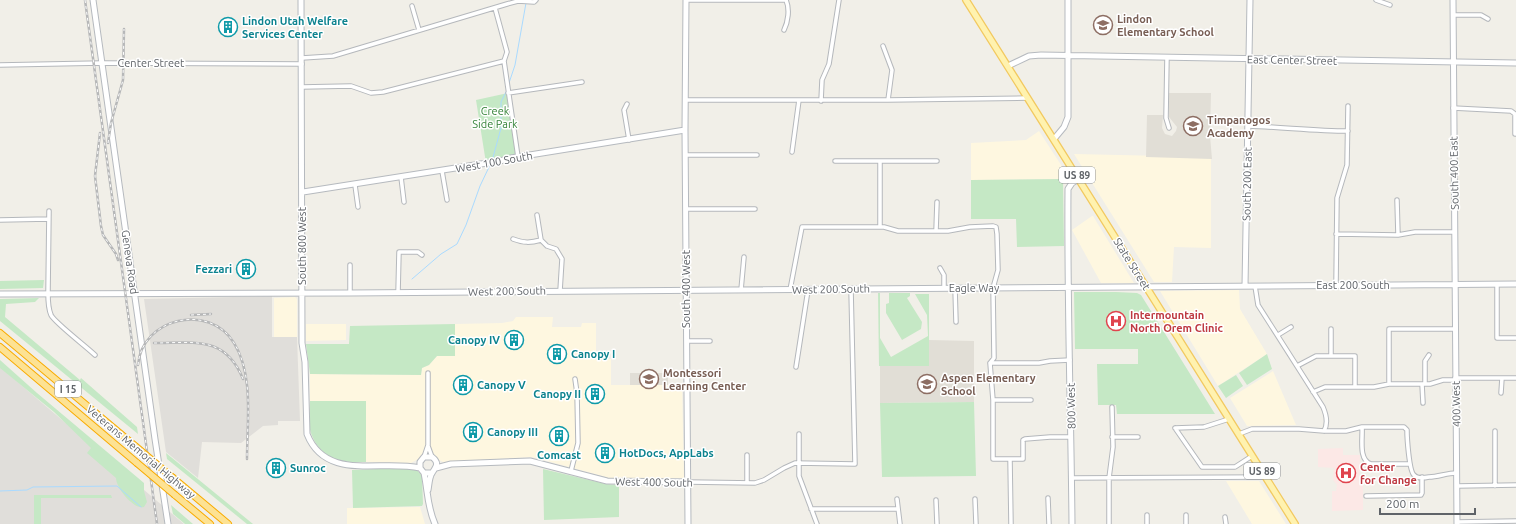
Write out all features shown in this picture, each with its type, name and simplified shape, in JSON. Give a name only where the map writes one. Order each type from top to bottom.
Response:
[{"type":"highway","name":"Veterans Memorial Highway","points":[[0,333],[228,524]]},
{"type":"highway","name":"Veterans Memorial Highway","points":[[0,347],[210,524]]},
{"type":"main road","name":"US 89","points":[[966,0],[1008,66]]},
{"type":"main road","name":"State Street","points":[[1008,66],[1295,524]]},
{"type":"street","name":"Geneva Road","points":[[93,0],[168,524]]},
{"type":"street","name":"South 800 West","points":[[301,0],[303,192],[302,343],[305,362],[307,434],[319,453],[330,461],[348,465],[406,465]]},
{"type":"street","name":"Center Street","points":[[0,65],[302,61],[333,56],[495,8],[518,2],[534,2],[536,0]]},
{"type":"street","points":[[686,0],[785,0],[788,5],[784,30]]},
{"type":"street","name":"South 400 West","points":[[686,0],[685,130],[688,524]]},
{"type":"street","points":[[821,101],[822,80],[829,64],[839,0]]},
{"type":"street","points":[[1054,139],[1064,127],[1068,117],[1068,0]]},
{"type":"street","name":"South 200 East","points":[[1245,286],[1250,0]]},
{"type":"street","points":[[1376,0],[1390,4]]},
{"type":"street","name":"South 400 East","points":[[1453,0],[1452,62],[1455,284]]},
{"type":"street","points":[[412,6],[419,30]]},
{"type":"street","points":[[495,8],[507,52],[504,61],[518,157]]},
{"type":"street","points":[[1453,14],[1481,15],[1488,19]]},
{"type":"street","points":[[883,46],[892,70],[888,100]]},
{"type":"street","points":[[1008,66],[1029,56],[1068,56]]},
{"type":"street","name":"East Center Street","points":[[1068,56],[1516,63]]},
{"type":"street","points":[[1167,57],[1166,118],[1168,128]]},
{"type":"street","points":[[302,86],[351,86],[371,93],[383,92],[504,61]]},
{"type":"street","points":[[508,93],[582,82]]},
{"type":"street","points":[[685,100],[821,101],[1028,98]]},
{"type":"street","points":[[792,152],[799,100]]},
{"type":"street","points":[[627,104],[624,110],[629,140]]},
{"type":"street","points":[[1336,285],[1337,198],[1347,164],[1348,106]]},
{"type":"street","points":[[1453,108],[1511,111],[1515,114],[1515,134]]},
{"type":"street","points":[[1248,126],[1291,128],[1312,131],[1348,131]]},
{"type":"street","name":"West 100 South","points":[[303,192],[401,178],[518,157],[685,130]]},
{"type":"street","points":[[686,155],[757,155]]},
{"type":"street","points":[[835,161],[938,161]]},
{"type":"street","points":[[880,162],[880,227]]},
{"type":"street","points":[[442,171],[446,200]]},
{"type":"street","points":[[401,178],[404,202]]},
{"type":"street","name":"800 West","points":[[1072,524],[1068,189],[1072,183],[1079,179]]},
{"type":"street","points":[[356,184],[358,207]]},
{"type":"street","points":[[1397,200],[1398,235]]},
{"type":"street","points":[[936,231],[937,202]]},
{"type":"street","points":[[686,209],[755,209]]},
{"type":"street","points":[[49,211],[48,306],[53,318],[95,355]]},
{"type":"street","points":[[537,215],[541,240],[547,246],[556,249],[562,259],[560,291]]},
{"type":"street","points":[[0,220],[49,219]]},
{"type":"street","points":[[790,290],[802,227],[880,227],[898,231],[948,231],[970,227],[993,226],[996,228],[997,234],[998,270],[993,288],[994,358],[990,363],[990,380],[993,400],[994,459],[1024,459],[1023,440],[1025,439],[1071,437]]},
{"type":"street","points":[[1336,234],[1398,235],[1421,232],[1454,232]]},
{"type":"street","points":[[513,239],[522,243],[530,243],[541,240]]},
{"type":"street","points":[[398,293],[399,252],[418,252],[422,255]]},
{"type":"street","points":[[741,290],[744,257]]},
{"type":"street","points":[[350,265],[350,293]]},
{"type":"street","points":[[940,268],[944,275],[944,288]]},
{"type":"street","name":"400 West","points":[[1455,284],[1457,523]]},
{"type":"street","points":[[1497,284],[1497,338],[1516,338]]},
{"type":"street","name":"East 200 South","points":[[1069,287],[1516,284]]},
{"type":"street","points":[[1255,286],[1258,305],[1325,412],[1326,428],[1324,431]]},
{"type":"street","name":"Eagle Way","points":[[879,289],[1069,287]]},
{"type":"street","points":[[955,288],[956,322]]},
{"type":"street","name":"West 400 South","points":[[436,468],[451,464],[530,461],[607,481],[755,483],[764,480],[790,465],[799,463],[855,464],[851,289]]},
{"type":"street","name":"West 200 South","points":[[0,294],[398,293],[879,289]]},
{"type":"street","points":[[796,367],[808,290]]},
{"type":"street","points":[[1278,335],[1291,327]]},
{"type":"street","points":[[1389,384],[1389,328],[1456,329]]},
{"type":"street","points":[[1331,329],[1331,356]]},
{"type":"street","points":[[687,341],[710,341]]},
{"type":"street","points":[[1422,403],[1425,361],[1429,355]]},
{"type":"street","points":[[1297,366],[1316,356],[1355,356],[1355,386]]},
{"type":"street","points":[[990,363],[1039,363],[1070,360]]},
{"type":"street","points":[[428,373],[428,444],[424,457],[420,462],[420,468],[424,473],[428,490]]},
{"type":"street","points":[[1501,393],[1502,378]]},
{"type":"street","points":[[1313,392],[1325,387],[1374,387],[1389,384],[1430,384],[1443,380],[1455,379],[1516,378]]},
{"type":"street","points":[[571,471],[578,443],[577,393],[575,379]]},
{"type":"street","points":[[993,400],[1031,400]]},
{"type":"street","points":[[1109,524],[1109,478],[1113,447],[1112,407]]},
{"type":"street","points":[[1229,419],[1204,427],[1175,428],[1202,467],[1235,467],[1252,456]]},
{"type":"street","points":[[1238,434],[1252,429],[1346,431],[1362,427],[1402,427],[1406,428],[1407,430],[1407,447],[1412,474],[1418,478],[1422,478],[1456,473]]},
{"type":"street","points":[[1362,427],[1363,455],[1368,464],[1410,464]]},
{"type":"street","points":[[1495,431],[1495,486]]},
{"type":"street","points":[[799,434],[800,476],[817,524]]},
{"type":"street","points":[[1112,437],[1138,437]]},
{"type":"street","points":[[428,444],[436,468],[432,473],[428,490],[428,506],[435,524]]},
{"type":"street","points":[[747,455],[747,483]]},
{"type":"street","name":"West 400 South","points":[[424,457],[451,464]]},
{"type":"street","points":[[1010,459],[1011,524]]},
{"type":"street","points":[[406,465],[420,462]]},
{"type":"street","points":[[406,465],[420,468]]},
{"type":"street","points":[[424,473],[432,473]]},
{"type":"street","points":[[1071,478],[1266,477]]},
{"type":"street","points":[[1366,496],[1419,496],[1422,493],[1422,478]]},
{"type":"street","points":[[1457,486],[1516,486]]},
{"type":"street","points":[[1048,498],[1048,524]]},
{"type":"street","points":[[898,499],[900,524]]},
{"type":"street","points":[[975,499],[976,524]]},
{"type":"street","points":[[936,500],[937,524]]},
{"type":"street","points":[[811,510],[898,509]]},
{"type":"street","points":[[1147,515],[1147,524]]},
{"type":"street","points":[[1186,515],[1186,524]]},
{"type":"street","points":[[1225,517],[1226,524]]},
{"type":"street","points":[[1457,523],[1502,523],[1516,521]]},
{"type":"shaded area","name":"Timpanogos Academy","points":[[1169,93],[1211,93],[1210,136],[1212,159],[1146,157],[1147,115],[1163,115],[1162,128],[1165,134],[1172,136],[1176,131],[1177,127],[1169,117]]},
{"type":"shaded area","points":[[1039,131],[1063,168],[1063,179],[971,180],[971,143],[1026,140]]},
{"type":"shaded area","points":[[1074,154],[1211,157],[1211,248],[1174,247],[1172,282],[1154,282]]},
{"type":"shaded area","points":[[1092,216],[1134,283],[1101,283],[1072,230]]},
{"type":"shaded area","points":[[1239,290],[1240,309],[1267,354],[1218,386],[1160,291]]},
{"type":"shaded area","points":[[272,296],[272,337],[297,337],[300,421],[278,421],[278,425],[263,426],[241,443],[202,442],[198,478],[166,452],[144,299]]},
{"type":"shaded area","points":[[295,297],[297,299],[297,337],[274,337],[274,298]]},
{"type":"shaded area","points":[[516,317],[553,317],[552,327],[581,327],[582,323],[596,323],[596,359],[611,359],[611,385],[682,385],[684,478],[610,478],[532,457],[443,462],[435,458],[431,450],[425,450],[422,457],[411,463],[366,462],[366,401],[310,401],[310,374],[421,375],[422,368],[429,365],[437,356],[455,356],[455,324],[502,323],[513,321]]},
{"type":"shaded area","points":[[306,324],[346,324],[346,340],[306,341]]},
{"type":"shaded area","name":"Aspen Elementary School","points":[[929,340],[974,341],[974,402],[880,403],[880,366],[929,366]]},
{"type":"shaded area","points":[[0,367],[184,524],[0,524]]},
{"type":"shaded area","points":[[1273,371],[1296,425],[1247,426],[1230,398]]},
{"type":"shaded area","name":"Montessori Learning Center","points":[[630,373],[668,373],[668,385],[630,385]]},
{"type":"shaded area","name":"Center for Change","points":[[1343,448],[1343,455],[1360,455],[1359,482],[1363,482],[1363,510],[1332,511],[1332,491],[1336,491],[1337,485],[1333,480],[1334,468],[1318,467],[1318,449]]},
{"type":"shaded area","points":[[1226,481],[1259,481],[1286,524],[1252,524]]},
{"type":"shaded area","points":[[420,507],[425,524],[347,524],[347,508]]},
{"type":"green space","name":"Creek Side Park","points":[[508,93],[518,157],[486,163],[476,100]]},
{"type":"green space","points":[[1063,179],[1064,246],[1017,247],[1016,219],[971,219],[971,180]]},
{"type":"green space","points":[[44,280],[43,288],[0,289],[0,281]]},
{"type":"green space","points":[[1074,292],[1116,292],[1137,293],[1141,295],[1215,414],[1117,414],[1116,405],[1098,405],[1097,364],[1138,364],[1138,349],[1075,349]]},
{"type":"green space","points":[[878,293],[880,293],[880,338],[891,357],[928,336],[927,315],[915,294],[929,294],[929,366],[879,366]]},
{"type":"green space","points":[[889,293],[910,293],[910,296],[907,298],[922,322],[921,329],[902,340],[886,313],[886,304],[889,303]]},
{"type":"green space","points":[[39,298],[35,302],[6,304],[5,317],[80,380],[81,378],[137,427],[138,434],[0,321],[0,299]]},
{"type":"green space","points":[[455,324],[455,356],[437,356],[429,365],[422,368],[421,375],[310,374],[306,344],[349,344],[350,326]]},
{"type":"green space","points":[[1267,354],[1272,369],[1247,385],[1239,373]]},
{"type":"green space","points":[[0,360],[144,483],[144,491],[147,502],[144,507],[135,505],[126,497],[119,487],[116,478],[87,453],[91,448],[54,412],[0,368]]},
{"type":"green space","points":[[1236,375],[1243,386],[1226,398],[1218,386]]},
{"type":"green space","points":[[310,401],[366,401],[366,462],[341,461],[332,458],[322,451],[314,441],[310,429]]},
{"type":"green space","points":[[974,402],[976,476],[882,477],[880,403]]},
{"type":"green space","points":[[166,453],[253,524],[247,524],[167,459]]},
{"type":"green space","points":[[403,468],[417,470],[422,476],[422,506],[353,508],[352,470]]},
{"type":"green space","points":[[543,469],[606,484],[619,485],[619,517],[544,520]]},
{"type":"green space","points":[[34,495],[111,495],[112,498],[41,498],[41,524],[34,524]]},
{"type":"green space","points":[[171,505],[193,524],[185,524],[173,514]]},
{"type":"waterway","points":[[509,83],[515,65],[526,3]]},
{"type":"waterway","points":[[492,161],[501,128],[501,102],[507,90]]},
{"type":"waterway","points":[[412,279],[441,254],[457,244],[490,165]]},
{"type":"waterway","points":[[0,491],[27,490],[33,487],[117,486],[141,507]]},
{"type":"railway","points":[[85,0],[157,524]]},
{"type":"railway","points":[[108,143],[111,123],[123,80],[124,29]]},
{"type":"railway","points":[[100,133],[95,176],[101,226],[103,235],[116,254],[118,260]]},
{"type":"railway","points":[[191,315],[211,314]]},
{"type":"railway","points":[[138,365],[142,349],[151,336],[164,327],[178,321],[194,320],[209,323],[223,330],[234,343],[240,356],[247,384],[247,459]]},
{"type":"railway","points":[[154,343],[195,343],[207,344],[217,348],[227,355],[236,365],[243,379]]},
{"type":"place","name":"Lindon Elementary School","points":[[1103,25]]},
{"type":"place","name":"Lindon Utah Welfare Services Center","points":[[228,27]]},
{"type":"place","name":"Timpanogos Academy","points":[[1193,126]]},
{"type":"place","name":"Fezzari","points":[[246,269]]},
{"type":"place","name":"Intermountain North Orem Clinic","points":[[1116,321]]},
{"type":"place","name":"Canopy IV","points":[[514,340]]},
{"type":"place","name":"Canopy I","points":[[557,354]]},
{"type":"place","name":"Montessori Learning Center","points":[[649,379]]},
{"type":"place","name":"Aspen Elementary School","points":[[927,384]]},
{"type":"place","name":"Canopy V","points":[[463,385]]},
{"type":"place","name":"Canopy II","points":[[595,394]]},
{"type":"place","name":"Canopy III","points":[[473,432]]},
{"type":"place","name":"Comcast","points":[[559,436]]},
{"type":"place","name":"HotDocs, AppLabs","points":[[605,453]]},
{"type":"place","name":"Sunroc","points":[[276,468]]},
{"type":"place","name":"Center for Change","points":[[1346,473]]}]
